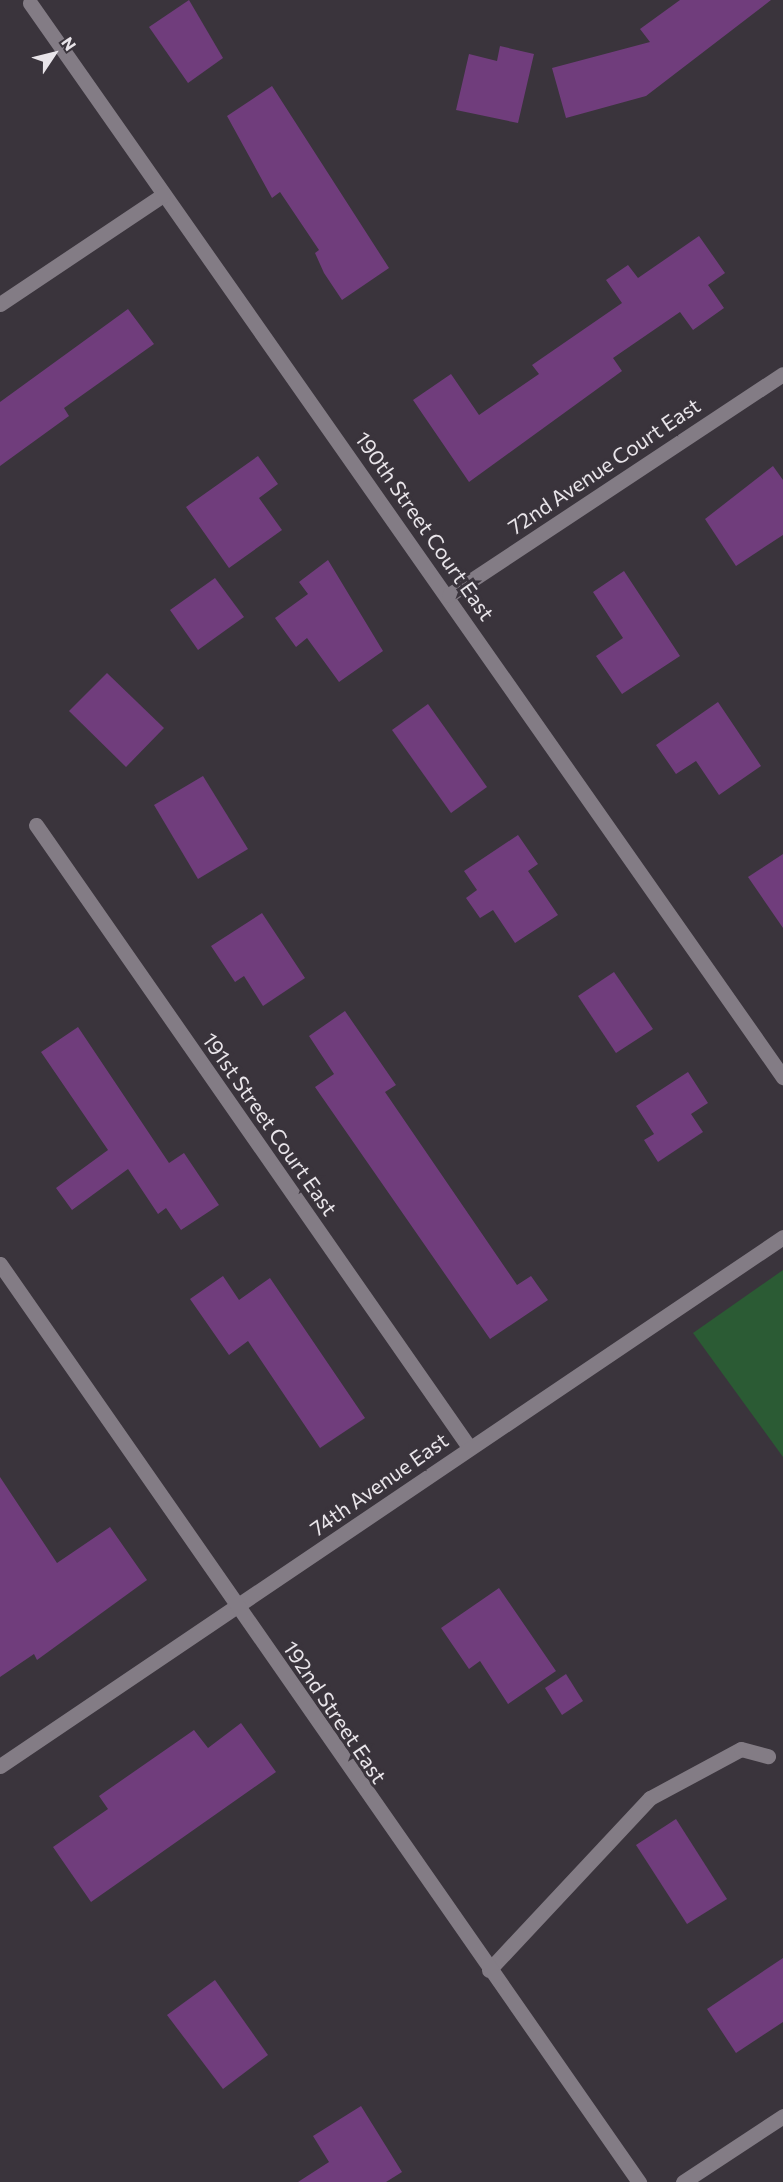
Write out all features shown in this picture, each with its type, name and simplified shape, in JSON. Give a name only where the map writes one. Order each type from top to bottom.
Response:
[{"type":"street","name":"190th Street Court East","points":[[30,3],[163,195],[449,595],[783,1077]]},
{"type":"street","points":[[0,304],[163,195]]},
{"type":"street","name":"72nd Avenue Court East","points":[[449,595],[783,375]]},
{"type":"street","name":"191st Street Court East","points":[[36,825],[469,1447]]},
{"type":"street","name":"74th Avenue East","points":[[0,1766],[239,1609],[469,1447],[783,1237]]},
{"type":"street","name":"192nd Street East","points":[[0,1264],[489,1970],[639,2182]]},
{"type":"street","points":[[489,1970],[650,1798],[741,1749],[768,1756]]},
{"type":"street","points":[[683,2182],[783,2116]]},
{"type":"green space","points":[[783,1270],[783,1457],[693,1333]]},
{"type":"building","points":[[189,0],[223,58],[188,83],[149,27]]},
{"type":"building","points":[[680,0],[771,0],[646,96],[566,118],[552,68],[650,42],[640,29]]},
{"type":"building","points":[[500,46],[534,54],[518,123],[456,110],[469,54],[497,61]]},
{"type":"building","points":[[272,86],[389,268],[342,300],[324,273],[315,253],[319,250],[280,192],[272,198],[227,116]]},
{"type":"building","points":[[699,236],[725,273],[708,285],[724,308],[693,330],[680,312],[613,358],[622,371],[469,482],[413,400],[451,374],[479,415],[539,374],[532,365],[622,303],[606,280],[628,265],[638,278]]},
{"type":"building","points":[[128,309],[154,344],[64,408],[69,416],[0,466],[0,402]]},
{"type":"building","points":[[258,456],[278,484],[259,498],[282,530],[229,568],[186,507]]},
{"type":"building","points":[[773,466],[783,480],[783,535],[736,566],[705,519]]},
{"type":"building","points":[[328,560],[383,651],[339,682],[307,638],[296,647],[275,618],[308,594],[299,582]]},
{"type":"building","points":[[624,571],[680,656],[622,694],[596,656],[623,638],[593,592]]},
{"type":"building","points":[[215,578],[244,617],[198,650],[170,610]]},
{"type":"building","points":[[107,673],[164,728],[126,767],[69,711]]},
{"type":"building","points":[[718,702],[761,766],[719,795],[696,761],[676,774],[656,745]]},
{"type":"building","points":[[428,704],[487,787],[451,813],[392,730]]},
{"type":"building","points":[[203,776],[248,849],[198,879],[154,805]]},
{"type":"building","points":[[518,835],[538,864],[528,871],[558,915],[515,943],[493,910],[480,918],[466,898],[477,890],[464,871]]},
{"type":"building","points":[[783,854],[783,928],[748,877]]},
{"type":"building","points":[[262,913],[305,978],[263,1006],[244,976],[235,982],[211,946]]},
{"type":"building","points":[[614,972],[653,1029],[616,1053],[578,996]]},
{"type":"building","points":[[345,1011],[396,1085],[385,1092],[517,1285],[531,1276],[548,1300],[490,1339],[315,1087],[334,1074],[309,1036]]},
{"type":"building","points":[[78,1027],[169,1163],[184,1153],[219,1205],[181,1230],[166,1208],[158,1214],[128,1169],[72,1210],[56,1188],[108,1150],[41,1052]]},
{"type":"building","points":[[688,1072],[708,1103],[691,1114],[703,1132],[658,1162],[644,1140],[654,1134],[636,1106]]},
{"type":"building","points":[[223,1276],[239,1300],[270,1278],[365,1418],[320,1448],[248,1341],[229,1355],[190,1299]]},
{"type":"building","points":[[0,1477],[57,1563],[110,1527],[147,1580],[37,1660],[34,1654],[0,1677]]},
{"type":"building","points":[[499,1588],[556,1671],[508,1704],[480,1661],[469,1669],[441,1628]]},
{"type":"building","points":[[566,1674],[583,1701],[562,1715],[545,1688]]},
{"type":"building","points":[[241,1723],[276,1772],[91,1902],[53,1847],[108,1809],[99,1796],[194,1730],[208,1748]]},
{"type":"building","points":[[676,1819],[727,1899],[687,1924],[636,1845]]},
{"type":"building","points":[[783,1958],[783,2022],[736,2053],[707,2009]]},
{"type":"building","points":[[215,1980],[268,2055],[223,2089],[167,2015]]},
{"type":"building","points":[[361,2106],[402,2172],[386,2182],[298,2182],[329,2162],[313,2136]]}]
